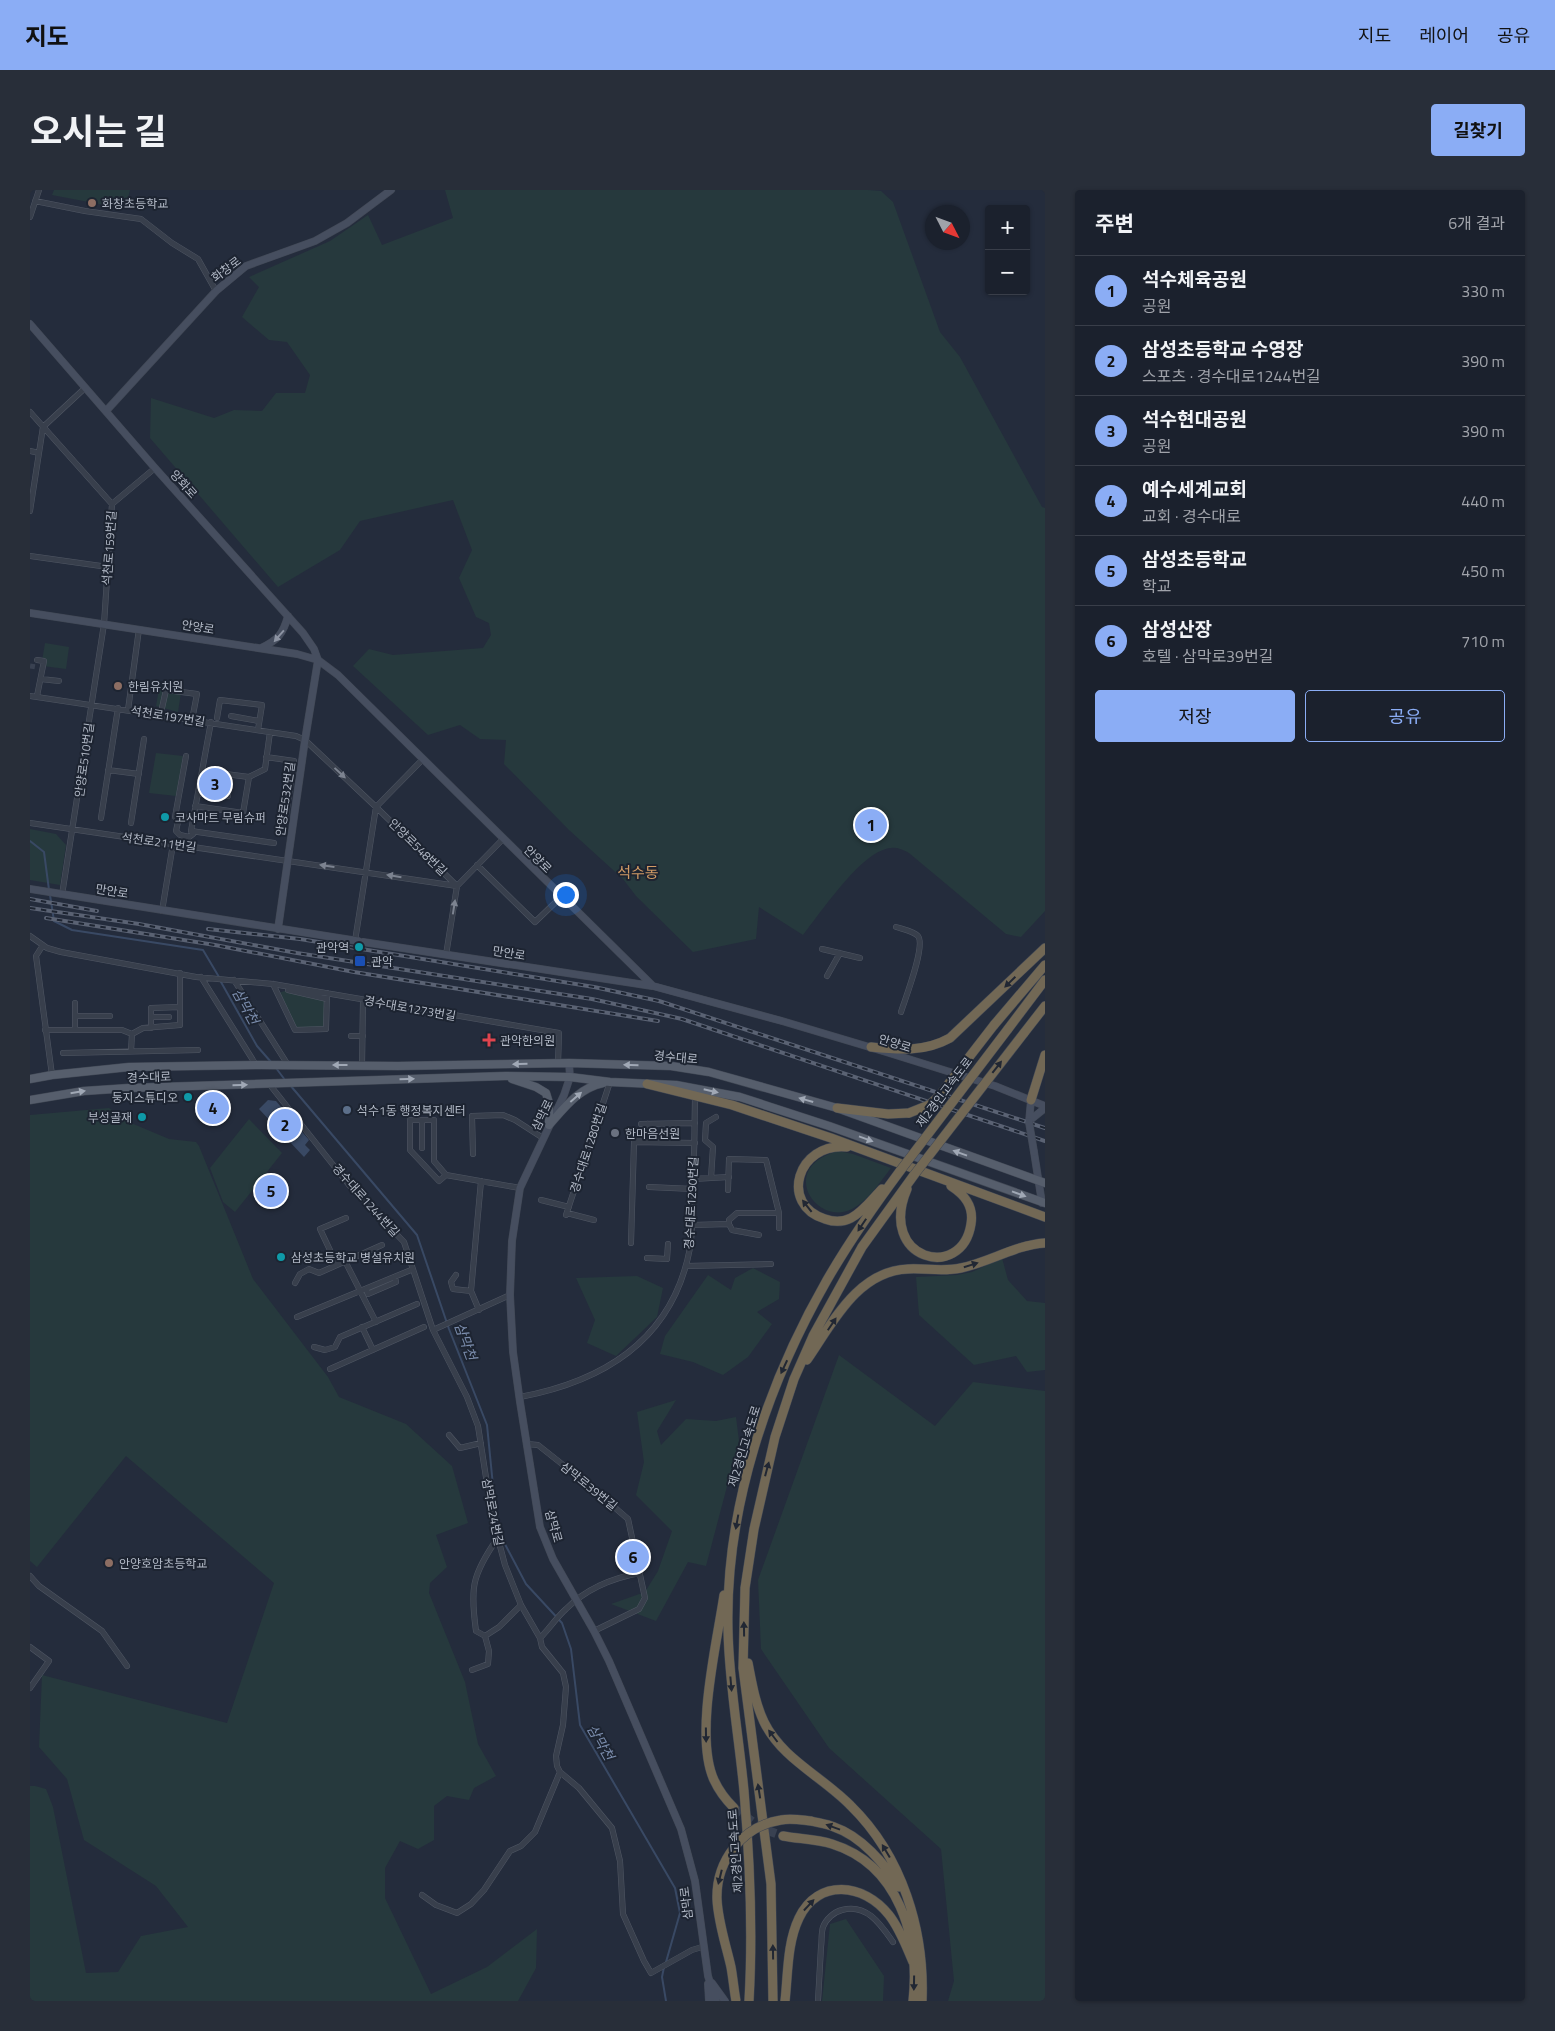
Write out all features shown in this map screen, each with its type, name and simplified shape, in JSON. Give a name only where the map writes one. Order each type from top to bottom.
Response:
[{"type":"highway","points":[[871,1048],[893,1050],[918,1049],[950,1038],[1045,948]]},
{"type":"highway","points":[[837,1108],[888,1114],[909,1113],[929,1105],[939,1096],[994,1025],[1045,965]]},
{"type":"highway","name":"제2경인고속도로","points":[[749,2001],[751,1963],[750,1857],[742,1768],[732,1695],[728,1629],[732,1548],[742,1491],[766,1414],[781,1376],[827,1280],[860,1227],[900,1171],[1045,980]]},
{"type":"highway","points":[[773,2001],[771,1884],[743,1668],[745,1588],[754,1529],[775,1437],[794,1379],[813,1336],[845,1277],[885,1214],[1045,1006]]},
{"type":"highway","points":[[1031,1100],[1045,1055]]},
{"type":"highway","points":[[647,1084],[732,1105],[860,1149],[1045,1217]]},
{"type":"highway","points":[[860,1149],[841,1146],[828,1148],[813,1155],[806,1163],[799,1177],[799,1192],[805,1205],[815,1215],[832,1221],[849,1219],[858,1214],[900,1171]]},
{"type":"highway","points":[[914,1175],[902,1205],[902,1230],[907,1242],[914,1250],[931,1258],[946,1256],[960,1247],[968,1234],[972,1220],[972,1212],[967,1200],[958,1191],[936,1178]]},
{"type":"highway","points":[[794,1379],[849,1300],[877,1276],[907,1269],[938,1270],[960,1268],[1018,1248],[1045,1243]]},
{"type":"highway","points":[[732,1548],[712,1670],[706,1742],[714,1780],[725,1799],[734,1808]]},
{"type":"highway","points":[[744,1646],[755,1697],[769,1731],[787,1752],[841,1796],[870,1827],[886,1851],[906,1891],[921,1958],[922,2001]]},
{"type":"highway","points":[[736,2001],[731,1969],[721,1929],[717,1898],[724,1864],[736,1844],[761,1826],[781,1820],[811,1821],[835,1827],[867,1849],[886,1869],[897,1884],[911,1912]]},
{"type":"highway","points":[[783,1836],[825,1842],[839,1847],[859,1857],[878,1873],[900,1903],[912,1940],[913,2001]]},
{"type":"highway","points":[[785,2001],[791,1942],[798,1918],[813,1899],[830,1890],[854,1890],[878,1903],[894,1921],[913,1962]]},
{"type":"main road","name":"경수대로","points":[[30,1079],[129,1067],[569,1063],[671,1066],[709,1072],[837,1108],[1042,1182]]},
{"type":"main road","name":"경수대로","points":[[30,1100],[84,1091],[505,1076]]},
{"type":"main road","points":[[505,1076],[570,1077],[610,1082],[676,1085],[740,1097],[829,1126],[1044,1203]]},
{"type":"main road","points":[[505,1076],[536,1087],[546,1093],[549,1103],[549,1126]]},
{"type":"main road","points":[[549,1126],[578,1094],[590,1086],[610,1082]]},
{"type":"street","points":[[30,217],[39,190]]},
{"type":"street","name":"화창로","points":[[106,411],[216,291],[246,266],[315,242],[347,223],[391,190]]},
{"type":"street","points":[[35,201],[93,213],[141,219],[172,243],[198,259],[216,291]]},
{"type":"street","name":"양화로","points":[[30,324],[155,468],[303,632],[314,649],[318,660]]},
{"type":"street","points":[[30,511],[43,427],[85,388]]},
{"type":"street","name":"석천로159번길","points":[[30,412],[112,504],[104,624]]},
{"type":"street","points":[[30,452],[39,453]]},
{"type":"street","points":[[112,504],[155,468]]},
{"type":"street","points":[[30,556],[108,567]]},
{"type":"street","name":"안양로","points":[[30,613],[261,648],[297,654],[318,660],[338,675],[653,986],[782,1021],[995,1086],[1045,1107]]},
{"type":"street","points":[[261,648],[275,641],[281,635],[288,616]]},
{"type":"street","name":"안양로510번길","points":[[60,895],[73,830],[104,624]]},
{"type":"street","points":[[128,710],[140,629]]},
{"type":"street","points":[[37,660],[44,661],[39,667],[40,679],[37,696]]},
{"type":"street","name":"안양로532번길","points":[[278,929],[304,740],[318,660]]},
{"type":"street","points":[[40,679],[59,681]]},
{"type":"street","points":[[162,708],[166,690],[197,694],[192,720]]},
{"type":"street","name":"석천로197번길","points":[[30,696],[211,722],[296,736],[304,740]]},
{"type":"street","points":[[217,718],[220,700],[262,705],[258,730]]},
{"type":"street","points":[[101,818],[118,708]]},
{"type":"street","points":[[231,716],[259,721]]},
{"type":"street","points":[[211,722],[192,830],[274,843]]},
{"type":"street","points":[[202,771],[249,777],[265,769],[270,732]]},
{"type":"street","points":[[131,823],[144,740]]},
{"type":"street","points":[[304,740],[376,806],[423,759]]},
{"type":"street","points":[[186,756],[175,817],[194,818]]},
{"type":"street","points":[[266,757],[294,761],[286,815]]},
{"type":"street","points":[[108,770],[140,774]]},
{"type":"street","points":[[196,806],[243,814],[249,777]]},
{"type":"street","points":[[198,793],[228,796]]},
{"type":"street","name":"안양로548번길","points":[[359,941],[366,872],[376,806]]},
{"type":"street","name":"안양로548번길","points":[[376,806],[457,886]]},
{"type":"street","points":[[179,817],[176,831],[180,835],[189,837],[193,834]]},
{"type":"street","name":"석천로211번길","points":[[30,823],[287,861]]},
{"type":"street","points":[[446,955],[457,886],[503,839]]},
{"type":"street","points":[[162,911],[173,844]]},
{"type":"street","points":[[287,861],[366,872]]},
{"type":"street","points":[[477,865],[535,922],[561,897]]},
{"type":"street","name":"안양로548번길","points":[[366,872],[457,886]]},
{"type":"street","name":"만안로","points":[[34,890],[653,986]]},
{"type":"street","points":[[896,927],[916,934],[920,940],[919,952],[901,1012]]},
{"type":"street","points":[[30,936],[51,950],[203,977],[259,1065]]},
{"type":"street","points":[[43,945],[36,956],[52,1075]]},
{"type":"street","points":[[822,949],[860,958]]},
{"type":"street","points":[[827,976],[840,953]]},
{"type":"street","points":[[132,1034],[143,1028],[180,1025],[180,974]]},
{"type":"street","name":"경수대로1273번길","points":[[203,977],[272,984],[327,996],[363,1000],[559,1034],[558,1064]]},
{"type":"street","points":[[232,980],[287,1065]]},
{"type":"street","points":[[272,984],[295,1030],[326,1029],[327,996],[288,990]]},
{"type":"street","points":[[362,1066],[363,1000]]},
{"type":"street","points":[[75,1003],[75,1030]]},
{"type":"street","points":[[151,1028],[152,1008],[180,1007]]},
{"type":"street","points":[[75,1016],[110,1016]]},
{"type":"street","points":[[151,1017],[169,1016]]},
{"type":"street","points":[[45,1030],[122,1030],[132,1034]]},
{"type":"street","points":[[131,1051],[132,1034]]},
{"type":"street","points":[[351,1036],[363,1036]]},
{"type":"street","points":[[63,1053],[198,1050]]},
{"type":"street","name":"삼막로","points":[[569,1063],[570,1077],[564,1095],[520,1188],[512,1240],[510,1295],[513,1352],[540,1527],[553,1559],[609,1661],[681,1830],[695,1881],[702,1947],[716,2001]]},
{"type":"street","name":"경수대로1280번길","points":[[568,1211],[610,1082]]},
{"type":"street","name":"경수대로1244번길","points":[[270,1085],[349,1185],[404,1242],[411,1270],[432,1330]]},
{"type":"street","name":"경수대로1290번길","points":[[520,1397],[536,1394],[604,1369],[638,1346],[658,1324],[671,1302],[686,1266],[690,1246],[695,1143],[695,1096]]},
{"type":"street","points":[[1031,1100],[1029,1122],[1042,1182],[1044,1203]]},
{"type":"street","points":[[1029,1122],[1045,1107]]},
{"type":"street","points":[[473,1154],[472,1116],[503,1115],[515,1120],[544,1138]]},
{"type":"street","points":[[711,1178],[713,1147],[705,1140],[706,1123],[716,1117]]},
{"type":"street","points":[[446,1175],[439,1181],[410,1150],[410,1120],[434,1120],[434,1161],[446,1175],[520,1188]]},
{"type":"street","points":[[422,1120],[422,1148]]},
{"type":"street","points":[[641,1124],[695,1123]]},
{"type":"street","points":[[631,1243],[634,1142],[637,1142],[648,1124]]},
{"type":"street","points":[[637,1142],[695,1143]]},
{"type":"street","points":[[728,1190],[729,1159],[766,1160],[779,1213],[779,1228]]},
{"type":"street","points":[[426,1168],[434,1161]]},
{"type":"street","points":[[693,1179],[729,1177]]},
{"type":"street","points":[[479,1310],[471,1291],[481,1181]]},
{"type":"street","points":[[649,1187],[693,1189]]},
{"type":"street","points":[[541,1200],[594,1220]]},
{"type":"street","points":[[728,1224],[729,1220],[737,1213],[779,1213]]},
{"type":"street","points":[[337,1265],[320,1229],[346,1218]]},
{"type":"street","points":[[692,1225],[728,1224]]},
{"type":"street","points":[[728,1224],[732,1230],[759,1235]]},
{"type":"street","points":[[647,1258],[666,1258],[668,1244]]},
{"type":"street","points":[[295,1283],[300,1274],[309,1269],[319,1273],[382,1245]]},
{"type":"street","points":[[345,1261],[376,1322]]},
{"type":"street","points":[[686,1266],[771,1264]]},
{"type":"street","points":[[298,1317],[411,1270]]},
{"type":"street","points":[[456,1275],[451,1282],[453,1289],[471,1291]]},
{"type":"street","points":[[432,1330],[510,1295]]},
{"type":"street","points":[[314,1347],[325,1350],[335,1347],[340,1337],[417,1304]]},
{"type":"street","points":[[362,1327],[373,1350]]},
{"type":"street","points":[[330,1369],[424,1327]]},
{"type":"street","name":"삼막로24번길","points":[[432,1330],[467,1397],[478,1426],[497,1539],[522,1605],[540,1638],[542,1647],[563,1673],[566,1687],[564,1725],[556,1756],[560,1772]]},
{"type":"street","points":[[449,1434],[460,1448],[481,1443]]},
{"type":"street","name":"삼막로39번길","points":[[527,1444],[538,1445],[628,1518],[645,1598],[639,1609],[594,1631]]},
{"type":"street","points":[[472,1670],[488,1664],[485,1636],[476,1630],[472,1602],[474,1581],[483,1559],[497,1539]]},
{"type":"street","points":[[540,1638],[552,1623],[576,1600],[606,1582],[640,1573]]},
{"type":"street","points":[[30,1576],[39,1586],[102,1631],[127,1666]]},
{"type":"street","points":[[485,1636],[499,1627],[522,1605]]},
{"type":"street","points":[[30,1647],[48,1661],[30,1688]]},
{"type":"street","points":[[422,1895],[436,1905],[457,1913],[471,1904],[484,1890],[510,1851],[521,1846],[536,1832],[560,1772],[578,1788],[612,1828],[620,1861],[623,1914],[644,1961],[652,1973],[692,1950],[702,1947]]},
{"type":"street","points":[[818,2001],[823,1927],[831,1915],[838,1910],[848,1908],[856,1908],[866,1912],[877,1921],[893,1942]]},
{"type":"street","name":"삼막로","points":[[708,1976],[709,2001]]},
{"type":"street","name":"삼막로","points":[[708,1976],[725,2001]]},
{"type":"green space","points":[[54,190],[130,190],[125,209],[52,195]]},
{"type":"green space","points":[[445,190],[868,190],[881,191],[893,202],[940,332],[960,357],[1042,507],[1045,508],[1045,911],[1021,937],[1006,934],[909,853],[893,848],[873,855],[862,864],[840,887],[803,935],[759,907],[756,939],[693,952],[636,896],[623,879],[569,830],[504,764],[506,740],[480,739],[460,725],[428,735],[353,666],[369,649],[393,655],[483,648],[491,635],[489,623],[476,617],[459,578],[472,550],[453,500],[360,521],[340,550],[278,587],[150,438],[151,398],[214,418],[234,410],[262,411],[276,393],[305,393],[310,375],[287,342],[269,340],[242,317],[259,287],[249,277],[330,241],[368,215],[382,245],[453,218]]},
{"type":"green space","points":[[45,643],[69,647],[66,669],[43,666]]},
{"type":"green space","points":[[160,684],[182,686],[178,712],[156,706]]},
{"type":"green space","points":[[156,753],[183,756],[176,796],[149,793]]},
{"type":"green space","points":[[202,771],[231,775],[228,796],[198,793]]},
{"type":"green space","points":[[30,829],[56,834],[66,845],[60,885],[30,880]]},
{"type":"green space","points":[[288,990],[327,999],[326,1029],[295,1030],[278,993]]},
{"type":"green space","points":[[109,1108],[131,1123],[169,1139],[196,1142],[253,1279],[328,1377],[339,1397],[406,1424],[452,1466],[468,1523],[436,1535],[447,1567],[430,1583],[429,1593],[465,1682],[478,1744],[496,1776],[474,1788],[469,1800],[447,1796],[434,1806],[434,1840],[418,1849],[400,1841],[385,1868],[385,1898],[431,1994],[487,1967],[537,1929],[536,1968],[518,2001],[30,2001],[30,1786],[46,1789],[53,1807],[86,1973],[118,1972],[141,1936],[188,1927],[156,1886],[84,1840],[67,1779],[39,1747],[42,1675],[227,1723],[274,1583],[126,1456],[37,1567],[30,1561],[30,1115]]},
{"type":"green space","points":[[249,1119],[282,1153],[235,1212],[223,1202],[210,1168]]},
{"type":"green space","points":[[838,1151],[853,1154],[891,1168],[864,1201],[852,1209],[839,1212],[826,1210],[816,1203],[809,1193],[806,1182],[809,1170],[819,1159]]},
{"type":"green space","points":[[1002,1258],[1008,1280],[1027,1301],[1045,1303],[1045,1370],[1027,1372],[1016,1356],[974,1365],[919,1315],[916,1277],[957,1275],[972,1272]]},
{"type":"green space","points":[[753,1268],[780,1282],[779,1299],[757,1312],[772,1324],[748,1357],[723,1375],[693,1362],[660,1354],[665,1336],[708,1275],[731,1290],[735,1278]]},
{"type":"green space","points":[[637,1276],[663,1288],[657,1317],[616,1356],[587,1343],[595,1320],[576,1278]]},
{"type":"green space","points":[[839,1355],[935,1426],[973,1382],[1045,1391],[1045,2001],[948,2001],[954,1981],[941,1849],[829,1748],[761,1649],[758,1580]]},
{"type":"green space","points":[[676,1400],[657,1431],[661,1445],[686,1419],[716,1421],[736,1417],[739,1441],[706,1566],[688,1562],[656,1621],[611,1604],[645,1592],[658,1571],[672,1531],[636,1495],[644,1462],[637,1412]]},
{"type":"green space","points":[[846,1919],[884,1976],[883,2001],[822,2001],[830,1924]]},
{"type":"water","points":[[268,1100],[276,1101],[309,1140],[305,1145],[310,1150],[304,1157],[259,1109]]},
{"type":"waterway","name":"삼막천","points":[[30,841],[44,852],[49,890]]},
{"type":"waterway","name":"삼막천","points":[[50,895],[54,921],[72,930],[203,950],[219,977]]},
{"type":"waterway","name":"삼막천","points":[[221,982],[257,1046],[271,1062]]},
{"type":"waterway","name":"삼막천","points":[[276,1068],[285,1080]]},
{"type":"waterway","name":"삼막천","points":[[290,1085],[417,1235],[449,1329],[487,1425],[497,1526]]},
{"type":"waterway","name":"삼막천","points":[[498,1531],[526,1584],[562,1623],[571,1649],[580,1725],[675,1888],[680,1913],[666,1962]]},
{"type":"waterway","name":"삼막천","points":[[664,1967],[662,1977],[666,2001]]},
{"type":"tunnel","points":[[30,666],[36,667]]},
{"type":"tunnel","points":[[734,1808],[761,1828],[783,1836]]},
{"type":"railway","points":[[30,899],[97,911]]},
{"type":"railway","points":[[30,908],[139,924],[297,953],[592,999],[682,1019],[1045,1141]]},
{"type":"railway","points":[[46,918],[215,945],[354,972],[658,1021]]},
{"type":"railway","points":[[208,929],[300,939],[594,987],[659,1001],[1045,1128]]},
{"type":"place","name":"화창초등학교","points":[[92,203]]},
{"type":"place","name":"한림유치원","points":[[118,686]]},
{"type":"place","name":"석수현대공원","points":[[215,784]]},
{"type":"place","name":"코사마트 무림슈퍼","points":[[165,817]]},
{"type":"place","name":"석수체육공원","points":[[871,825]]},
{"type":"place","name":"관악역","points":[[359,947]]},
{"type":"place","name":"관악","points":[[360,961]]},
{"type":"place","name":"관악한의원","points":[[489,1040]]},
{"type":"place","name":"둥지스튜디오","points":[[188,1097]]},
{"type":"place","name":"예수세계교회","points":[[213,1108]]},
{"type":"place","name":"석수1동 행정복지센터","points":[[347,1110]]},
{"type":"place","name":"부성골재","points":[[142,1117]]},
{"type":"place","name":"삼성초등학교 수영장","points":[[285,1125]]},
{"type":"place","name":"한마음선원","points":[[615,1133]]},
{"type":"place","name":"삼성초등학교","points":[[271,1191]]},
{"type":"place","name":"삼성초등학교 병설유치원","points":[[281,1257]]},
{"type":"place","name":"삼성산장","points":[[633,1557]]},
{"type":"place","name":"안양호암초등학교","points":[[109,1563]]},
{"type":"district","name":"석수동","points":[[638,872]]}]
